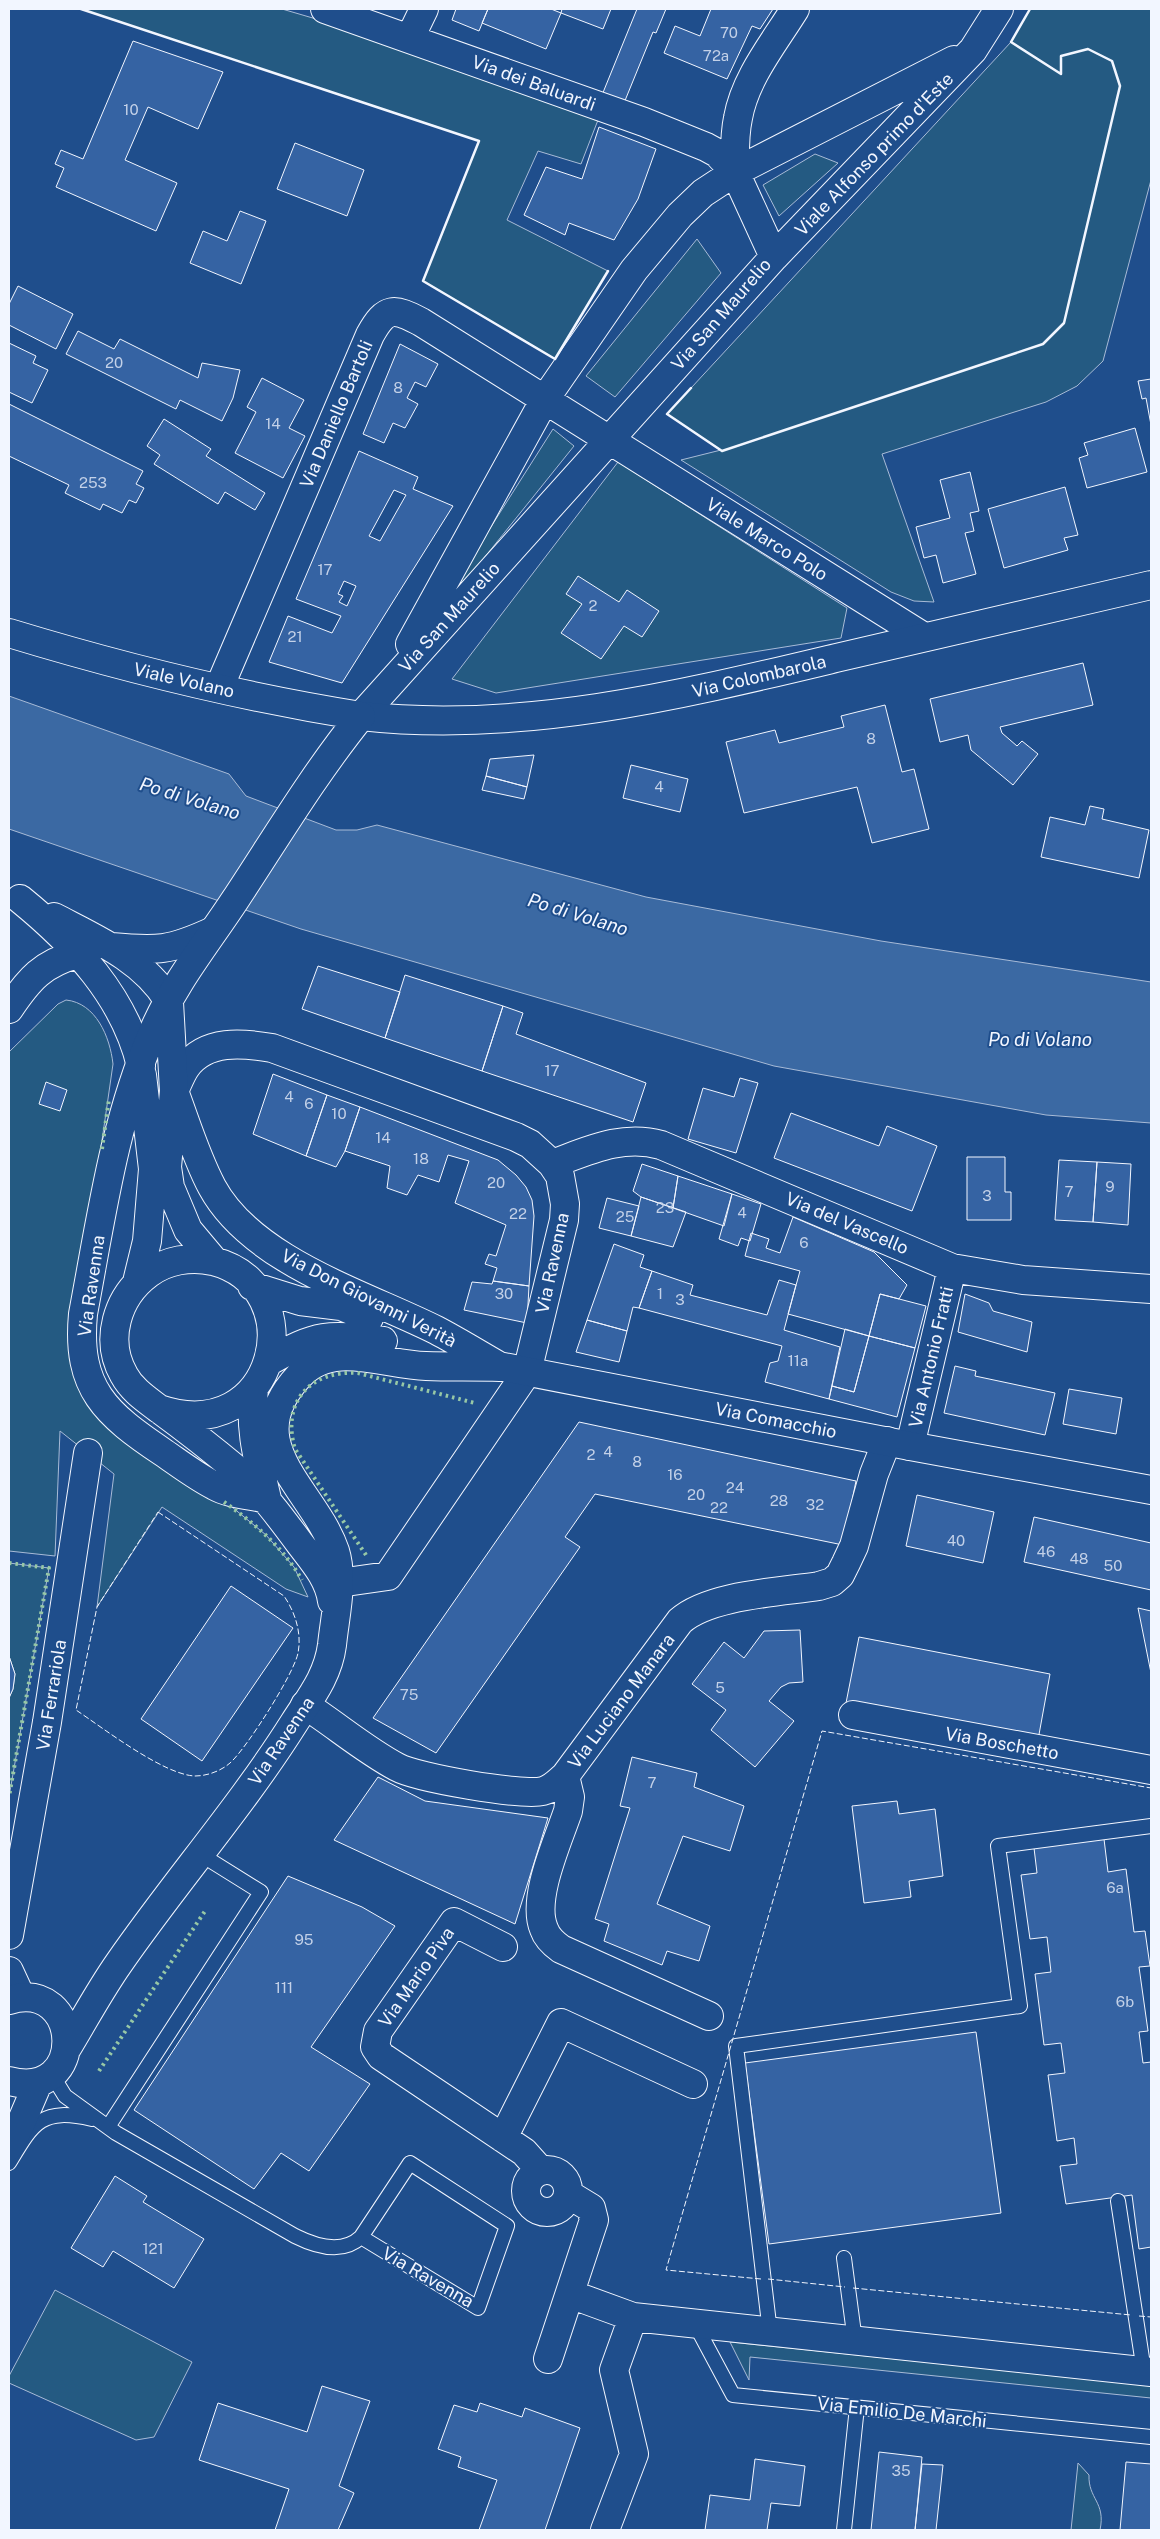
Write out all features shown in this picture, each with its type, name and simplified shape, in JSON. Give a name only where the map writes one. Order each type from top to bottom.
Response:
[{"type":"street","name":"Via dei Baluardi","points":[[325,9],[694,141],[717,153],[735,172]]},
{"type":"street","points":[[410,38],[424,9]]},
{"type":"street","points":[[735,172],[736,134],[743,99],[748,85],[795,9]]},
{"type":"street","name":"Viale Alfonso primo d'Este","points":[[774,257],[973,50],[999,9]]},
{"type":"street","name":"Viale Alfonso primo d'Este","points":[[735,172],[973,50]]},
{"type":"street","name":"Via San Maurelio","points":[[219,923],[326,761],[388,683],[610,441],[774,257],[735,172],[703,193],[658,241],[634,270],[545,399],[388,683]]},
{"type":"street","name":"Via Daniello Bartoli","points":[[219,688],[370,335],[377,322],[386,313],[402,312],[545,399]]},
{"type":"street","points":[[545,399],[610,441]]},
{"type":"street","name":"Viale Marco Polo","points":[[610,441],[924,637]]},
{"type":"street","name":"Via Colombarola","points":[[361,716],[425,722],[472,720],[610,706],[697,691],[1151,585]]},
{"type":"street","name":"Viale Volano","points":[[9,633],[90,658],[310,708],[361,716]]},
{"type":"street","points":[[14,896],[109,946],[145,972],[160,986],[168,1000]]},
{"type":"street","points":[[14,896],[54,928],[78,954],[116,1003],[131,1033],[141,1066]]},
{"type":"street","points":[[109,946],[166,949],[185,944],[219,923]]},
{"type":"street","name":"Via Ravenna","points":[[219,923],[188,965],[152,1033],[120,1130],[108,1177],[83,1314],[81,1336],[85,1364],[90,1380],[104,1406],[125,1427],[216,1487],[267,1499]]},
{"type":"street","points":[[9,1009],[27,984],[43,968],[52,962],[78,954]]},
{"type":"street","name":"Via Ravenna","points":[[168,1000],[174,1091],[167,1167],[170,1186],[188,1230],[214,1261],[241,1275],[252,1286],[262,1299],[272,1330],[268,1362],[254,1389],[251,1413],[252,1438],[267,1499]]},
{"type":"street","name":"Via Ravenna","points":[[174,1091],[186,1066],[199,1054],[222,1045],[245,1044],[272,1048],[516,1137],[530,1144],[552,1164],[564,1190],[564,1220],[527,1372],[388,1576],[339,1583]]},
{"type":"street","name":"Via Ravenna","points":[[137,1282],[147,1241],[153,1179],[141,1066]]},
{"type":"street","name":"Via Don Giovanni Verità","points":[[174,1091],[212,1187],[240,1223],[284,1257],[336,1285],[436,1330],[500,1366]]},
{"type":"street","name":"Via del Vascello","points":[[552,1164],[608,1144],[632,1140],[645,1141],[670,1149],[952,1268],[1023,1280],[1151,1290]]},
{"type":"street","name":"Via Ravenna","points":[[214,1261],[181,1260],[165,1264],[137,1282],[127,1295],[115,1326],[117,1359],[123,1375],[133,1388],[237,1471],[267,1499],[320,1570],[331,1591],[335,1617]]},
{"type":"street","name":"Via Antonio Fratti","points":[[898,1444],[952,1268]]},
{"type":"street","points":[[252,1286],[300,1301],[341,1306],[383,1325],[401,1343]]},
{"type":"street","name":"Via Comacchio","points":[[268,1362],[316,1338],[342,1336],[401,1343],[527,1372],[898,1444],[1151,1490]]},
{"type":"street","name":"Via Ravenna","points":[[9,2146],[45,2079],[62,2063],[67,2048],[117,1965],[269,1761],[324,1678],[331,1649],[339,1583],[335,1552],[278,1454],[274,1434],[276,1415],[284,1396],[299,1375],[319,1360],[345,1355],[423,1366],[500,1366]]},
{"type":"street","name":"Via Ravenna","points":[[159,1409],[175,1414],[193,1416],[210,1414],[226,1409],[254,1389]]},
{"type":"street","name":"Via Luciano Manara","points":[[710,2016],[561,1949],[544,1931],[540,1916],[542,1896],[568,1811],[570,1797],[565,1776],[680,1621],[688,1614],[730,1600],[819,1586],[832,1582],[840,1575],[854,1546],[874,1474],[898,1444]]},
{"type":"street","name":"Via Ferrariola","points":[[9,1935],[47,1722],[88,1453]]},
{"type":"street","points":[[305,1705],[388,1762],[419,1775],[533,1792],[544,1791],[554,1786],[565,1776]]},
{"type":"street","name":"Via Boschetto","points":[[853,1715],[1151,1770]]},
{"type":"street","name":"Via Mario Piva","points":[[503,1947],[454,1922],[378,2031],[375,2047],[382,2056],[524,2152],[541,2171],[547,2170],[560,2175],[568,2186],[568,2194],[590,2208],[594,2220],[548,2359]]},
{"type":"street","name":"Via Ravenna","points":[[61,2018],[117,1965]]},
{"type":"street","points":[[9,1971],[15,1999],[44,2002],[61,2018],[67,2032],[67,2048]]},
{"type":"street","points":[[503,2138],[560,2023],[692,2084]]},
{"type":"street","points":[[9,2081],[18,2084],[45,2079]]},
{"type":"street","points":[[541,2171],[530,2178],[526,2191],[530,2204],[535,2209],[542,2212],[556,2210],[562,2206],[568,2194]]},
{"type":"street","points":[[570,2294],[633,2317],[1148,2372]]},
{"type":"street","points":[[605,2530],[634,2454],[614,2370],[633,2317]]},
{"type":"lane","points":[[770,2332],[736,2046],[1020,2006],[998,1846],[1151,1826]]},
{"type":"lane","points":[[103,2124],[261,1892],[200,1854]]},
{"type":"lane","name":"Via Ravenna","points":[[45,2079],[103,2124],[305,2241],[339,2248],[355,2243],[361,2237],[410,2163],[507,2226],[478,2308],[361,2237]]},
{"type":"lane","name":"Via Ravenna","points":[[9,2163],[32,2127],[39,2121],[64,2115],[103,2124]]},
{"type":"lane","points":[[1118,2201],[1148,2372]]},
{"type":"lane","points":[[844,2258],[856,2341]]},
{"type":"lane","name":"Via Emilio De Marchi","points":[[695,2324],[733,2395],[1151,2437]]},
{"type":"lane","points":[[844,2530],[857,2408]]},
{"type":"shaded area","points":[[81,9],[282,9],[364,33],[598,120],[581,164],[538,151],[507,220],[608,271],[555,359],[423,281],[479,141]]},
{"type":"shaded area","points":[[1030,9],[1151,9],[1151,180],[1103,361],[1077,386],[1046,402],[882,454],[934,602],[914,601],[891,592],[681,460],[721,450],[667,414],[1011,42]]},
{"type":"shaded area","points":[[815,154],[838,163],[779,216],[763,185]]},
{"type":"shaded area","points":[[697,239],[721,273],[615,397],[586,376]]},
{"type":"shaded area","points":[[553,429],[574,446],[423,634]]},
{"type":"shaded area","points":[[618,462],[847,608],[841,638],[496,693],[452,679]]},
{"type":"shaded area","points":[[66,1000],[86,1007],[100,1023],[109,1043],[113,1064],[75,1328],[123,1432],[232,1507],[266,1535],[294,1567],[308,1597],[286,1589],[162,1507],[97,1607],[114,1474],[60,1431],[55,1556],[9,1551],[9,1052],[58,1004]]},
{"type":"shaded area","points":[[9,1563],[49,1568],[9,1797],[9,1698],[13,1689],[15,1674],[9,1656]]},
{"type":"shaded area","points":[[55,2290],[192,2362],[154,2437],[136,2440],[9,2383],[9,2376]]},
{"type":"shaded area","points":[[730,2342],[1151,2385],[1151,2398],[750,2357],[749,2380]]},
{"type":"shaded area","points":[[1078,2463],[1089,2475],[1091,2490],[1101,2513],[1100,2530],[1071,2530]]},
{"type":"water","name":"Po di Volano","points":[[9,696],[229,774],[246,796],[336,830],[357,830],[377,825],[646,897],[881,941],[1151,982],[1151,1123],[1046,1115],[774,1066],[301,929],[9,829]]},
{"type":"building","points":[[456,9],[488,9],[479,31],[452,20]]},
{"type":"building","points":[[488,9],[551,9],[561,13],[546,49],[482,23]]},
{"type":"building","points":[[562,9],[611,9],[603,29],[561,13]]},
{"type":"building","points":[[637,9],[666,9],[656,33],[653,32],[624,103],[602,95]]},
{"type":"building","points":[[711,9],[773,9],[760,29],[752,26],[727,79],[664,53],[675,26],[700,36]]},
{"type":"building","points":[[133,41],[223,72],[198,129],[148,107],[125,160],[177,183],[156,231],[56,187],[64,168],[55,164],[61,150],[83,159]]},
{"type":"building","points":[[599,127],[656,149],[638,199],[614,240],[569,223],[565,235],[524,215],[546,167],[582,179]]},
{"type":"building","points":[[295,143],[364,170],[347,216],[277,189]]},
{"type":"building","points":[[240,211],[266,221],[241,284],[190,263],[203,231],[227,241]]},
{"type":"building","points":[[18,286],[73,314],[56,349],[9,325],[9,304]]},
{"type":"building","points":[[78,331],[114,349],[120,339],[198,378],[202,363],[240,370],[233,398],[222,421],[180,400],[176,409],[66,354]]},
{"type":"building","points":[[9,343],[36,356],[33,363],[48,370],[32,403],[9,392]]},
{"type":"building","points":[[400,344],[438,364],[426,387],[415,382],[407,398],[418,404],[405,428],[393,423],[384,443],[363,434]]},
{"type":"building","points":[[262,378],[304,400],[289,428],[305,436],[283,478],[235,453],[256,412],[247,407]]},
{"type":"building","points":[[1151,379],[1151,425],[1146,398],[1142,399],[1138,381]]},
{"type":"building","points":[[9,404],[143,471],[136,484],[144,488],[136,503],[129,500],[122,513],[103,504],[100,510],[65,493],[69,485],[9,456]]},
{"type":"building","points":[[164,419],[211,449],[206,456],[265,493],[255,510],[225,492],[218,504],[154,464],[160,455],[147,446]]},
{"type":"building","points":[[1135,428],[1147,472],[1087,488],[1079,458],[1088,455],[1084,443]]},
{"type":"building","points":[[359,451],[418,477],[413,489],[453,506],[342,683],[269,662],[288,616],[332,633],[341,616],[296,599]],"holes":[[[394,490],[406,495],[380,541],[369,536]],[[344,581],[356,586],[347,606],[339,602],[343,596],[338,594]]]},
{"type":"building","points":[[970,472],[979,511],[970,513],[974,531],[965,533],[976,574],[943,583],[936,555],[924,558],[916,527],[950,518],[940,480]]},
{"type":"building","points":[[1065,487],[1078,535],[1064,538],[1068,550],[1004,568],[988,509]]},
{"type":"building","points":[[578,576],[619,602],[627,590],[659,611],[642,637],[624,626],[601,659],[561,633],[582,604],[566,594]]},
{"type":"building","points":[[1083,663],[1093,705],[1000,727],[1002,733],[1017,746],[1022,741],[1038,754],[1013,785],[971,750],[968,735],[940,742],[930,699]]},
{"type":"building","points":[[885,705],[902,772],[914,769],[929,829],[872,843],[857,787],[744,813],[726,742],[775,730],[779,743],[844,727],[841,716]]},
{"type":"building","points":[[534,755],[527,787],[486,776],[490,759]]},
{"type":"building","points":[[631,765],[688,779],[680,812],[623,798]]},
{"type":"building","points":[[486,776],[527,787],[524,799],[482,790]]},
{"type":"building","points":[[1090,806],[1104,809],[1102,819],[1149,830],[1139,878],[1041,857],[1050,817],[1085,825]]},
{"type":"building","points":[[318,966],[400,992],[385,1038],[302,1009]]},
{"type":"building","points":[[405,975],[503,1006],[482,1071],[385,1038]]},
{"type":"building","points":[[503,1006],[523,1013],[516,1034],[646,1083],[633,1122],[482,1071]]},
{"type":"building","points":[[273,1074],[327,1095],[306,1156],[253,1134]]},
{"type":"building","points":[[740,1078],[758,1083],[736,1153],[688,1139],[703,1088],[734,1097]]},
{"type":"building","points":[[46,1082],[67,1090],[60,1111],[39,1104]]},
{"type":"building","points":[[327,1095],[360,1107],[345,1151],[336,1167],[306,1156]]},
{"type":"building","points":[[360,1107],[498,1160],[516,1175],[526,1187],[532,1200],[534,1216],[529,1286],[493,1281],[497,1268],[485,1264],[489,1254],[496,1256],[506,1225],[455,1203],[469,1161],[448,1155],[439,1182],[418,1175],[407,1195],[387,1188],[390,1166],[345,1151]]},
{"type":"building","points":[[791,1113],[879,1146],[887,1126],[937,1146],[912,1211],[774,1158]]},
{"type":"building","points":[[967,1157],[1005,1157],[1005,1192],[1011,1192],[1011,1220],[967,1220]]},
{"type":"building","points":[[1059,1160],[1097,1162],[1093,1222],[1055,1220]]},
{"type":"building","points":[[1097,1162],[1131,1164],[1128,1225],[1093,1222]]},
{"type":"building","points":[[642,1164],[678,1176],[673,1208],[641,1197],[633,1191]]},
{"type":"building","points":[[678,1176],[732,1194],[724,1226],[673,1208]]},
{"type":"building","points":[[732,1194],[761,1204],[750,1241],[741,1238],[738,1246],[719,1239]]},
{"type":"building","points":[[641,1197],[686,1212],[673,1247],[631,1236]]},
{"type":"building","points":[[607,1198],[639,1206],[631,1236],[599,1228]]},
{"type":"building","points":[[793,1217],[874,1252],[907,1285],[899,1299],[880,1294],[869,1336],[788,1314],[800,1271],[745,1256],[751,1233],[769,1239],[766,1248],[780,1253]]},
{"type":"building","points":[[614,1244],[644,1255],[640,1267],[652,1271],[639,1308],[633,1307],[627,1331],[587,1320]]},
{"type":"building","points":[[652,1271],[693,1285],[690,1295],[767,1315],[779,1280],[796,1285],[784,1330],[840,1347],[829,1399],[765,1382],[770,1363],[778,1361],[782,1346],[639,1308]]},
{"type":"building","points":[[493,1281],[529,1286],[527,1323],[464,1310],[472,1282],[492,1284]]},
{"type":"building","points":[[880,1294],[926,1306],[915,1348],[869,1336]]},
{"type":"building","points":[[965,1294],[989,1303],[993,1311],[1032,1322],[1027,1352],[958,1332]]},
{"type":"building","points":[[587,1320],[627,1331],[619,1362],[576,1352]]},
{"type":"building","points":[[845,1329],[869,1336],[854,1392],[832,1386]]},
{"type":"building","points":[[869,1336],[915,1348],[897,1417],[829,1399],[832,1386],[854,1392]]},
{"type":"building","points":[[955,1366],[976,1371],[975,1376],[1055,1393],[1045,1435],[944,1413]]},
{"type":"building","points":[[1069,1389],[1122,1398],[1116,1434],[1063,1424]]},
{"type":"building","points":[[579,1422],[856,1481],[843,1545],[595,1494],[565,1537],[580,1547],[436,1753],[373,1718]]},
{"type":"building","points":[[917,1495],[994,1512],[983,1563],[906,1546]]},
{"type":"building","points":[[1034,1517],[1151,1543],[1151,1590],[1024,1562]]},
{"type":"building","points":[[231,1586],[293,1628],[202,1761],[141,1719]]},
{"type":"building","points":[[1138,1608],[1151,1611],[1151,1673]]},
{"type":"building","points":[[800,1630],[803,1682],[789,1683],[781,1687],[769,1701],[794,1721],[755,1767],[711,1730],[726,1710],[692,1684],[724,1642],[744,1658],[764,1631]]},
{"type":"building","points":[[859,1637],[1050,1674],[1038,1740],[846,1703]]},
{"type":"building","points":[[9,1656],[15,1674],[13,1689],[9,1698]]},
{"type":"building","points":[[632,1757],[697,1773],[694,1787],[744,1806],[730,1851],[683,1836],[657,1904],[710,1926],[699,1961],[667,1951],[662,1965],[604,1941],[609,1924],[595,1919],[630,1808],[620,1806]]},
{"type":"building","points":[[378,1777],[425,1801],[548,1818],[515,1924],[334,1840]]},
{"type":"building","points":[[897,1801],[899,1814],[935,1809],[943,1876],[909,1881],[911,1897],[864,1903],[852,1806]]},
{"type":"building","points":[[1104,1839],[1108,1872],[1126,1869],[1134,1932],[1145,1931],[1150,1966],[1139,1967],[1148,2031],[1139,2032],[1143,2063],[1151,2062],[1151,2247],[1139,2249],[1132,2195],[1066,2204],[1060,2166],[1077,2164],[1074,2138],[1057,2141],[1048,2075],[1065,2073],[1061,2043],[1044,2045],[1035,1974],[1051,1972],[1047,1937],[1030,1939],[1021,1875],[1037,1873],[1034,1848]]},
{"type":"building","points":[[288,1876],[362,1907],[395,1926],[311,2047],[370,2084],[309,2171],[281,2153],[254,2189],[134,2110]]},
{"type":"building","points":[[976,2032],[1001,2213],[769,2244],[745,2063]]},
{"type":"building","points":[[115,2176],[147,2196],[143,2202],[204,2239],[174,2288],[113,2251],[103,2267],[71,2248]]},
{"type":"building","points":[[322,2386],[370,2401],[339,2486],[354,2493],[338,2530],[275,2530],[289,2489],[199,2460],[218,2403],[307,2432]]},
{"type":"building","points":[[480,2403],[522,2417],[525,2408],[580,2428],[545,2530],[479,2530],[497,2480],[458,2467],[461,2457],[438,2449],[454,2405],[477,2412]]},
{"type":"building","points":[[879,2452],[922,2457],[915,2530],[871,2530]]},
{"type":"building","points":[[755,2459],[805,2466],[800,2506],[771,2503],[767,2530],[705,2530],[710,2495],[750,2500]]},
{"type":"building","points":[[1126,2462],[1151,2464],[1151,2530],[1120,2530]]},
{"type":"building","points":[[922,2464],[943,2465],[936,2530],[915,2530]]},
{"type":"hedge","points":[[102,1149],[109,1099]]},
{"type":"hedge","points":[[366,1555],[295,1449],[292,1417],[296,1404],[303,1392],[313,1383],[326,1377],[341,1373],[358,1373],[475,1403]]},
{"type":"hedge","points":[[224,1502],[267,1536],[286,1557],[302,1580]]},
{"type":"hedge","points":[[9,1563],[49,1568],[9,1797]]},
{"type":"hedge","points":[[99,2071],[205,1911]]},
{"type":"fence","points":[[158,1512],[284,1596],[294,1616],[298,1630],[299,1645],[295,1663],[257,1728],[230,1763],[218,1771],[204,1775],[182,1774],[167,1768],[117,1739],[76,1710],[97,1607],[158,1512]]},
{"type":"fence","points":[[761,2279],[666,2270],[822,1731],[1151,1788]]},
{"type":"fence","points":[[768,2279],[845,2287]]},
{"type":"fence","points":[[853,2288],[1131,2315]]},
{"type":"fence","points":[[1139,2316],[1151,2317]]},
{"type":"wall","points":[[81,9],[479,141],[423,281],[555,359],[608,271]]},
{"type":"wall","points":[[691,388],[667,414],[722,451],[1043,344],[1064,323],[1120,86],[1112,61],[1088,49],[1061,56],[1061,74],[1011,42],[1030,9]]}]
